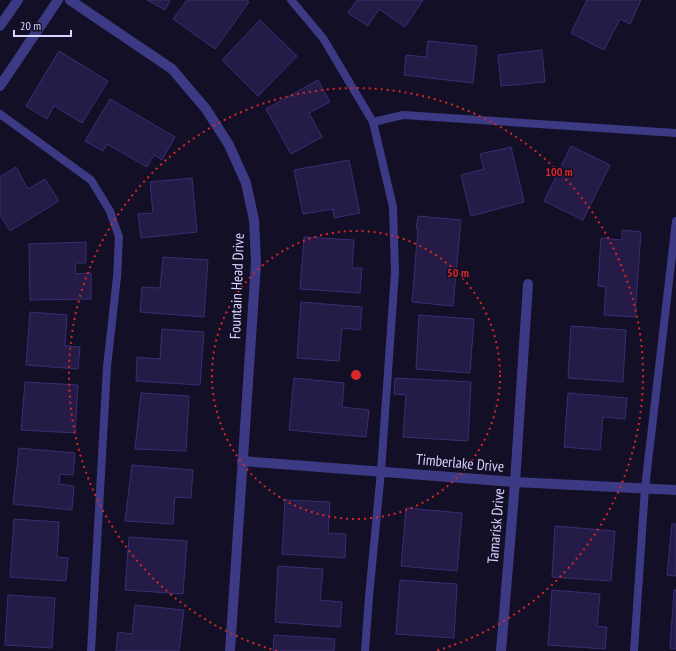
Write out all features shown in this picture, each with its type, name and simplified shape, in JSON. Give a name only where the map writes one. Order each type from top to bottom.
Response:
[{"type":"street","points":[[0,26],[18,0]]},
{"type":"street","points":[[0,86],[58,0]]},
{"type":"street","name":"Fountain Head Drive","points":[[70,0],[172,69],[206,109],[229,146],[246,183],[254,220],[256,263],[230,651]]},
{"type":"street","name":"Tamarisk Drive","points":[[501,651],[515,482],[528,284]]},
{"type":"street","name":"Timberlake Drive","points":[[242,461],[515,482],[676,490]]},
{"type":"lane","points":[[291,0],[323,38],[373,122],[393,207],[395,272],[381,471],[365,651]]},
{"type":"lane","points":[[0,114],[91,180],[110,211],[119,237],[117,277],[107,367],[90,651]]},
{"type":"lane","points":[[373,122],[403,115],[676,133]]},
{"type":"lane","points":[[634,651],[645,488],[676,221]]},
{"type":"building","points":[[147,0],[170,0],[165,10]]},
{"type":"building","points":[[187,0],[247,0],[249,2],[215,49],[173,19]]},
{"type":"building","points":[[357,0],[423,0],[405,27],[379,9],[368,26],[348,13]]},
{"type":"building","points":[[587,0],[641,0],[630,24],[620,19],[604,50],[571,33]]},
{"type":"building","points":[[260,20],[297,56],[258,96],[222,60]]},
{"type":"building","points":[[428,41],[477,46],[473,83],[404,75],[406,55],[426,57]]},
{"type":"building","points":[[542,50],[545,82],[501,86],[498,55]]},
{"type":"building","points":[[59,51],[108,81],[82,123],[54,106],[47,119],[26,106]]},
{"type":"building","points":[[318,80],[330,102],[309,113],[322,137],[291,154],[266,109]]},
{"type":"building","points":[[110,99],[175,137],[162,160],[154,155],[147,167],[107,144],[103,151],[85,141]]},
{"type":"building","points":[[571,146],[610,165],[583,220],[544,201]]},
{"type":"building","points":[[511,147],[524,202],[471,216],[461,175],[484,169],[480,154]]},
{"type":"building","points":[[349,160],[360,213],[334,218],[333,209],[303,214],[294,170]]},
{"type":"building","points":[[16,167],[28,189],[45,179],[59,201],[10,231],[0,215],[0,177]]},
{"type":"building","points":[[192,178],[197,232],[141,238],[138,214],[153,213],[150,182]]},
{"type":"building","points":[[418,216],[461,220],[453,306],[412,302]]},
{"type":"building","points":[[622,230],[641,232],[635,317],[604,315],[606,287],[598,286],[601,238],[622,240]]},
{"type":"building","points":[[304,237],[354,240],[352,268],[362,268],[360,293],[300,289]]},
{"type":"building","points":[[86,242],[86,263],[76,263],[75,274],[91,273],[91,299],[30,300],[29,244]]},
{"type":"building","points":[[163,257],[208,260],[204,317],[140,312],[142,287],[160,288]]},
{"type":"building","points":[[301,302],[362,307],[360,330],[342,328],[339,361],[297,358]]},
{"type":"building","points":[[30,312],[67,315],[65,346],[80,347],[78,369],[26,365]]},
{"type":"building","points":[[419,315],[474,319],[470,373],[416,369]]},
{"type":"building","points":[[571,326],[626,330],[623,382],[568,378]]},
{"type":"building","points":[[162,329],[204,332],[200,385],[136,381],[137,357],[160,359]]},
{"type":"building","points":[[294,378],[344,383],[342,407],[369,410],[366,437],[289,430]]},
{"type":"building","points":[[395,378],[471,382],[468,441],[403,437],[406,395],[394,394]]},
{"type":"building","points":[[25,382],[78,385],[75,433],[21,430]]},
{"type":"building","points":[[141,393],[189,396],[186,451],[135,449]]},
{"type":"building","points":[[568,393],[627,398],[625,419],[603,417],[600,450],[564,447]]},
{"type":"building","points":[[19,448],[75,453],[73,475],[60,474],[59,484],[74,486],[72,510],[13,504]]},
{"type":"building","points":[[132,465],[193,470],[191,498],[175,497],[173,524],[125,521]]},
{"type":"building","points":[[285,500],[330,502],[328,533],[346,534],[345,558],[282,554]]},
{"type":"building","points":[[406,508],[462,513],[457,571],[401,566]]},
{"type":"building","points":[[14,519],[59,522],[57,557],[68,558],[66,581],[10,577]]},
{"type":"building","points":[[672,524],[676,524],[676,576],[667,575]]},
{"type":"building","points":[[555,526],[615,531],[611,581],[552,577]]},
{"type":"building","points":[[129,537],[187,541],[183,594],[125,590]]},
{"type":"building","points":[[278,566],[323,569],[320,600],[342,602],[340,627],[275,622]]},
{"type":"building","points":[[400,580],[457,584],[454,638],[396,634]]},
{"type":"building","points":[[552,590],[600,594],[597,626],[607,627],[605,649],[548,645]]},
{"type":"building","points":[[674,590],[676,590],[676,649],[670,648]]},
{"type":"building","points":[[8,595],[55,598],[52,648],[5,645]]},
{"type":"building","points":[[135,605],[184,610],[179,651],[116,651],[118,632],[132,634]]},
{"type":"building","points":[[274,635],[335,639],[334,651],[273,651]]}]
